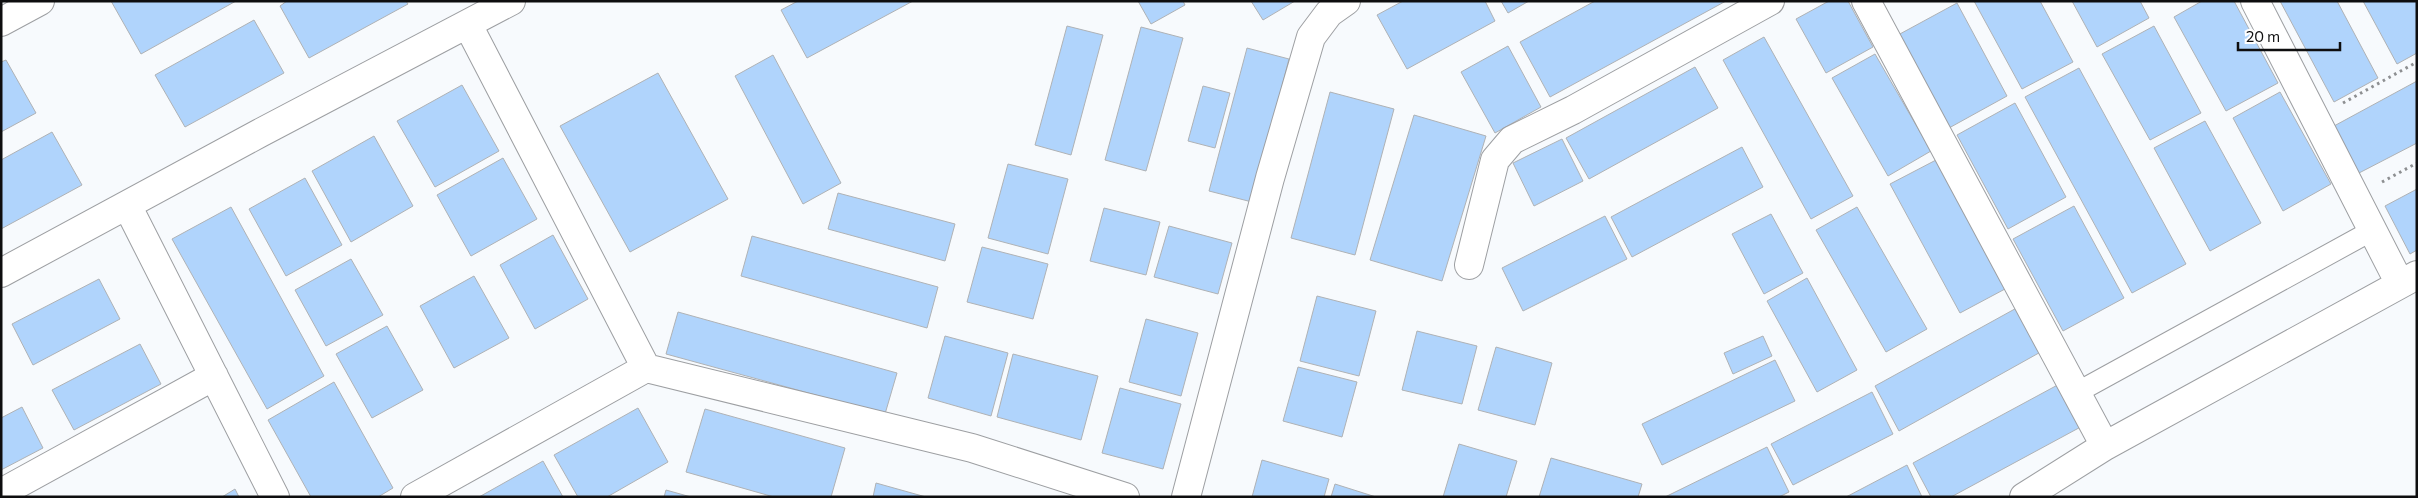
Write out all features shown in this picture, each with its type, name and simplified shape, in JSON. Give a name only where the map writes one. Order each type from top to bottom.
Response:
[{"type":"street","points":[[1,22],[40,1]]},
{"type":"street","points":[[1,273],[511,1]]},
{"type":"street","points":[[1469,265],[1495,160],[1512,140],[1573,110],[1770,1]]},
{"type":"street","points":[[2024,497],[2105,446],[2408,279],[2372,230],[2255,1]]},
{"type":"street","points":[[1868,2],[2105,446]]},
{"type":"street","points":[[1186,497],[1267,188],[1311,37],[1332,5]]},
{"type":"street","points":[[468,24],[646,368]]},
{"type":"street","points":[[127,205],[275,497]]},
{"type":"street","points":[[414,497],[646,368],[972,448],[1125,497]]},
{"type":"street","points":[[1,493],[214,376]]},
{"type":"lane","points":[[2076,393],[2372,230]]},
{"type":"path","points":[[2315,118],[2417,62]]},
{"type":"path","points":[[2355,197],[2417,163]]},
{"type":"building","points":[[111,1],[236,1],[141,54]]},
{"type":"building","points":[[287,1],[406,1],[408,4],[309,58],[280,6]]},
{"type":"building","points":[[798,1],[913,1],[807,58],[781,10]]},
{"type":"building","points":[[1138,1],[1183,1],[1185,5],[1151,24]]},
{"type":"building","points":[[1251,1],[1295,1],[1263,20]]},
{"type":"building","points":[[1403,1],[1485,1],[1495,21],[1407,69],[1377,15]]},
{"type":"building","points":[[1501,1],[1529,1],[1508,13]]},
{"type":"building","points":[[1595,1],[1726,1],[1550,97],[1520,42]]},
{"type":"building","points":[[1829,1],[1848,1],[1873,47],[1826,73],[1796,19]]},
{"type":"building","points":[[1974,1],[2040,1],[2073,62],[2022,89]]},
{"type":"building","points":[[2072,1],[2140,1],[2149,18],[2097,47]]},
{"type":"building","points":[[2202,1],[2234,1],[2278,83],[2226,111],[2174,17]]},
{"type":"building","points":[[2280,1],[2337,1],[2378,78],[2334,102]]},
{"type":"building","points":[[2363,1],[2417,1],[2417,53],[2397,64]]},
{"type":"building","points":[[1957,3],[2007,96],[1949,128],[1898,35]]},
{"type":"building","points":[[254,20],[284,73],[185,127],[155,75]]},
{"type":"building","points":[[1067,26],[1103,35],[1071,155],[1035,145]]},
{"type":"building","points":[[2154,26],[2201,113],[2150,140],[2102,54]]},
{"type":"building","points":[[1141,27],[1183,38],[1146,171],[1105,160]]},
{"type":"building","points":[[1764,37],[1853,196],[1811,219],[1723,60]]},
{"type":"building","points":[[1508,46],[1541,107],[1495,133],[1461,72]]},
{"type":"building","points":[[1247,48],[1289,59],[1252,202],[1209,191]]},
{"type":"building","points":[[1875,54],[1931,151],[1888,176],[1832,78]]},
{"type":"building","points":[[773,55],[841,183],[803,204],[735,76]]},
{"type":"building","points":[[6,60],[36,113],[1,132],[1,62]]},
{"type":"building","points":[[1695,67],[1718,108],[1589,179],[1566,138]]},
{"type":"building","points":[[2079,68],[2186,264],[2132,293],[2025,97]]},
{"type":"building","points":[[658,73],[728,199],[630,252],[560,126]]},
{"type":"building","points":[[2417,81],[2417,143],[2359,173],[2334,126]]},
{"type":"building","points":[[462,85],[499,151],[435,187],[397,121]]},
{"type":"building","points":[[1203,86],[1230,93],[1215,148],[1188,141]]},
{"type":"building","points":[[1330,92],[1394,109],[1355,255],[1291,238]]},
{"type":"building","points":[[2280,92],[2331,184],[2283,211],[2233,118]]},
{"type":"building","points":[[2015,103],[2066,197],[2008,229],[1957,135]]},
{"type":"building","points":[[1414,115],[1486,136],[1442,281],[1370,260]]},
{"type":"building","points":[[2205,121],[2261,223],[2210,251],[2154,148]]},
{"type":"building","points":[[52,132],[82,185],[1,229],[1,160]]},
{"type":"building","points":[[374,136],[413,206],[351,242],[312,171]]},
{"type":"building","points":[[1562,139],[1583,181],[1534,206],[1513,163]]},
{"type":"building","points":[[1742,147],[1763,187],[1632,257],[1611,217]]},
{"type":"building","points":[[503,158],[537,219],[471,256],[437,195]]},
{"type":"building","points":[[1936,160],[2005,289],[1960,313],[1890,184]]},
{"type":"building","points":[[1008,164],[1068,179],[1048,254],[988,238]]},
{"type":"building","points":[[305,178],[342,245],[286,276],[249,209]]},
{"type":"building","points":[[2417,189],[2417,250],[2410,254],[2385,206]]},
{"type":"building","points":[[838,193],[955,224],[945,261],[828,229]]},
{"type":"building","points":[[2074,206],[2124,298],[2063,331],[2013,239]]},
{"type":"building","points":[[231,207],[324,376],[267,409],[172,239]]},
{"type":"building","points":[[1857,207],[1927,329],[1886,352],[1816,230]]},
{"type":"building","points":[[1104,208],[1160,222],[1146,275],[1090,261]]},
{"type":"building","points":[[1771,214],[1803,273],[1764,294],[1732,234]]},
{"type":"building","points":[[1605,216],[1627,259],[1523,311],[1502,268]]},
{"type":"building","points":[[1169,226],[1232,243],[1218,294],[1154,277]]},
{"type":"building","points":[[553,235],[588,299],[535,329],[500,265]]},
{"type":"building","points":[[752,236],[938,287],[927,328],[741,276]]},
{"type":"building","points":[[982,247],[1048,264],[1033,319],[967,302]]},
{"type":"building","points":[[351,259],[383,315],[326,346],[295,290]]},
{"type":"building","points":[[474,276],[509,338],[454,368],[420,306]]},
{"type":"building","points":[[1807,278],[1857,370],[1817,392],[1767,301]]},
{"type":"building","points":[[99,279],[120,319],[33,365],[12,324]]},
{"type":"building","points":[[1317,296],[1376,311],[1359,376],[1300,361]]},
{"type":"building","points":[[2022,305],[2046,349],[1899,431],[1875,386]]},
{"type":"building","points":[[678,312],[897,373],[885,414],[666,354]]},
{"type":"building","points":[[1146,319],[1198,333],[1181,396],[1129,382]]},
{"type":"building","points":[[387,326],[423,390],[372,418],[336,354]]},
{"type":"building","points":[[1417,331],[1477,346],[1462,404],[1402,390]]},
{"type":"building","points":[[945,336],[1008,353],[991,416],[928,398]]},
{"type":"building","points":[[1763,336],[1772,356],[1733,374],[1724,353]]},
{"type":"building","points":[[140,344],[161,384],[74,430],[52,390]]},
{"type":"building","points":[[1496,347],[1552,363],[1535,425],[1478,410]]},
{"type":"building","points":[[1013,354],[1098,376],[1081,440],[997,417]]},
{"type":"building","points":[[1775,360],[1795,401],[1662,465],[1642,424]]},
{"type":"building","points":[[1298,367],[1357,382],[1342,437],[1283,421]]},
{"type":"building","points":[[2065,381],[2088,423],[1951,497],[1931,497],[1913,463]]},
{"type":"building","points":[[334,382],[393,488],[378,497],[311,497],[268,420]]},
{"type":"building","points":[[1120,388],[1181,404],[1163,469],[1102,453]]},
{"type":"building","points":[[1872,392],[1893,434],[1793,485],[1771,444]]},
{"type":"building","points":[[22,407],[43,448],[1,470],[1,418]]},
{"type":"building","points":[[638,408],[668,462],[607,497],[578,497],[554,455]]},
{"type":"building","points":[[705,409],[845,448],[831,497],[774,497],[686,472]]},
{"type":"building","points":[[1459,444],[1517,461],[1506,497],[1443,497]]},
{"type":"building","points":[[1767,447],[1789,492],[1779,497],[1665,497]]},
{"type":"building","points":[[1551,458],[1642,484],[1638,497],[1539,497]]},
{"type":"building","points":[[1262,460],[1329,479],[1324,497],[1252,497]]},
{"type":"building","points":[[543,461],[563,497],[479,497]]},
{"type":"building","points":[[1907,465],[1922,497],[1846,497]]},
{"type":"building","points":[[876,483],[926,497],[873,497]]},
{"type":"building","points":[[1335,484],[1376,497],[1331,497]]},
{"type":"building","points":[[235,489],[239,497],[222,497]]},
{"type":"building","points":[[666,490],[691,497],[664,497]]}]
